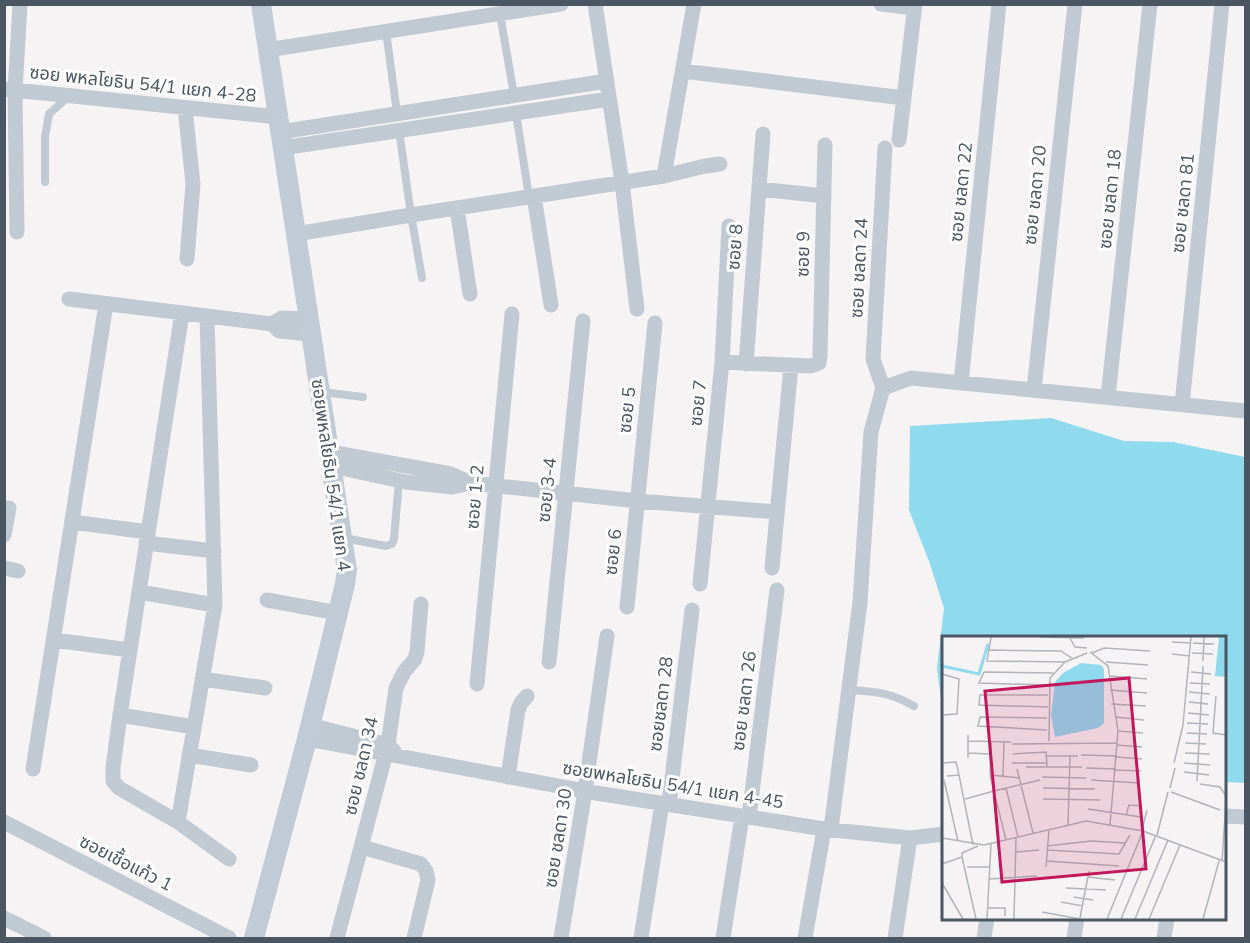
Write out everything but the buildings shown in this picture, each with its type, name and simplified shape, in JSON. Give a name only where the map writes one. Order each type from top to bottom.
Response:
[{"type":"street","points":[[17,232],[10,90],[20,4]]},
{"type":"street","name":"ซอยพหลโยธิน 54/1 แยก 4","points":[[255,938],[347,570],[261,4]]},
{"type":"street","points":[[267,50],[561,4]]},
{"type":"street","points":[[595,4],[622,182],[637,309]]},
{"type":"street","points":[[664,176],[694,4]]},
{"type":"street","points":[[881,4],[914,6],[899,140]]},
{"type":"street","name":"ซอย ชลดา 22","points":[[961,382],[999,4]]},
{"type":"street","name":"ซอย ชลดา 20","points":[[1034,390],[1075,4]]},
{"type":"street","name":"ซอย ชลดา 18","points":[[1108,397],[1150,4]]},
{"type":"street","name":"ซอย ชลดา 81","points":[[1182,405],[1222,4]]},
{"type":"street","points":[[683,71],[904,98]]},
{"type":"street","points":[[280,132],[606,81]]},
{"type":"street","name":"ซอย พหลโยธิน 54/1 แยก 4-28","points":[[10,90],[185,108],[280,132]]},
{"type":"street","points":[[280,132],[319,142],[609,99]]},
{"type":"street","points":[[449,105],[452,123]]},
{"type":"street","points":[[185,108],[193,184],[187,259]]},
{"type":"street","points":[[316,126],[319,142]]},
{"type":"street","name":"ซอย 8","points":[[746,364],[762,134]]},
{"type":"street","name":"ซอย 9","points":[[791,366],[811,366],[819,363],[825,145]]},
{"type":"street","name":"ซอย ชลดา 24","points":[[883,388],[873,359],[885,148]]},
{"type":"street","points":[[296,234],[664,176],[720,164]]},
{"type":"street","points":[[759,189],[824,196]]},
{"type":"street","points":[[531,196],[551,305]]},
{"type":"street","points":[[457,208],[470,294]]},
{"type":"street","name":"ซอย 7","points":[[700,584],[722,362],[729,226]]},
{"type":"street","points":[[69,299],[272,324],[282,318],[310,327]]},
{"type":"street","points":[[33,769],[106,304]]},
{"type":"street","points":[[182,313],[120,715],[113,781],[119,788],[178,822],[229,859]]},
{"type":"street","name":"ซอย 1-2","points":[[477,684],[512,314]]},
{"type":"street","points":[[178,822],[215,605],[207,316]]},
{"type":"street","name":"ซอย 3-4","points":[[549,662],[583,321]]},
{"type":"street","name":"ซอย 5","points":[[638,501],[655,323]]},
{"type":"street","points":[[722,362],[791,366],[772,568]]},
{"type":"street","points":[[805,939],[827,829],[849,690],[861,602],[871,432],[883,388],[910,378],[1245,411]]},
{"type":"street","points":[[331,459],[399,480],[452,487],[471,483]]},
{"type":"street","points":[[331,459],[451,474],[471,483],[495,486],[638,501],[777,512]]},
{"type":"street","name":"ซอย 6","points":[[627,607],[638,501]]},
{"type":"street","points":[[4,535],[9,508]]},
{"type":"street","points":[[72,522],[214,551]]},
{"type":"street","name":"ซอย ชลดา 26","points":[[723,939],[746,817],[777,590]]},
{"type":"street","points":[[139,592],[215,605]]},
{"type":"street","points":[[267,600],[338,613]]},
{"type":"street","name":"ซอย ชลดา 34","points":[[337,939],[390,752],[396,688],[417,652],[421,604]]},
{"type":"street","name":"ซอยชลดา 28","points":[[641,939],[665,803],[692,610]]},
{"type":"street","name":"ซอย ชลดา 30","points":[[561,939],[607,636]]},
{"type":"street","points":[[54,640],[130,650]]},
{"type":"street","points":[[202,679],[266,688]]},
{"type":"street","points":[[508,777],[518,710],[527,696]]},
{"type":"street","points":[[120,715],[194,728]]},
{"type":"street","name":"ซอยพหลโยธิน 54/1 แยก 4-45","points":[[308,732],[508,777],[746,817],[910,838],[942,834]]},
{"type":"street","points":[[189,755],[251,765]]},
{"type":"street","points":[[1226,816],[1245,817]]},
{"type":"street","name":"ซอยเชื้อแก้ว 1","points":[[4,822],[229,939]]},
{"type":"street","points":[[895,939],[910,838]]},
{"type":"street","points":[[362,846],[421,864],[426,871],[428,880],[414,939]]},
{"type":"street","points":[[4,918],[44,939]]},
{"type":"street","points":[[984,939],[987,919]]},
{"type":"street","points":[[1074,939],[1077,919]]},
{"type":"street","points":[[1164,939],[1167,919]]},
{"type":"lane","points":[[500,14],[514,95]]},
{"type":"lane","points":[[386,31],[397,113]]},
{"type":"lane","points":[[45,182],[45,137],[50,114],[70,95]]},
{"type":"lane","points":[[516,113],[531,196]]},
{"type":"lane","points":[[399,130],[422,278]]},
{"type":"lane","points":[[320,392],[363,397]]},
{"type":"lane","points":[[343,538],[386,546],[392,544],[399,480]]},
{"type":"lane","points":[[849,690],[891,695],[914,706]]},
{"type":"water","points":[[1051,418],[1124,441],[1173,442],[1245,457],[1245,783],[1226,782],[1226,636],[942,636],[942,707],[937,668],[944,608],[909,510],[910,426]]}]
